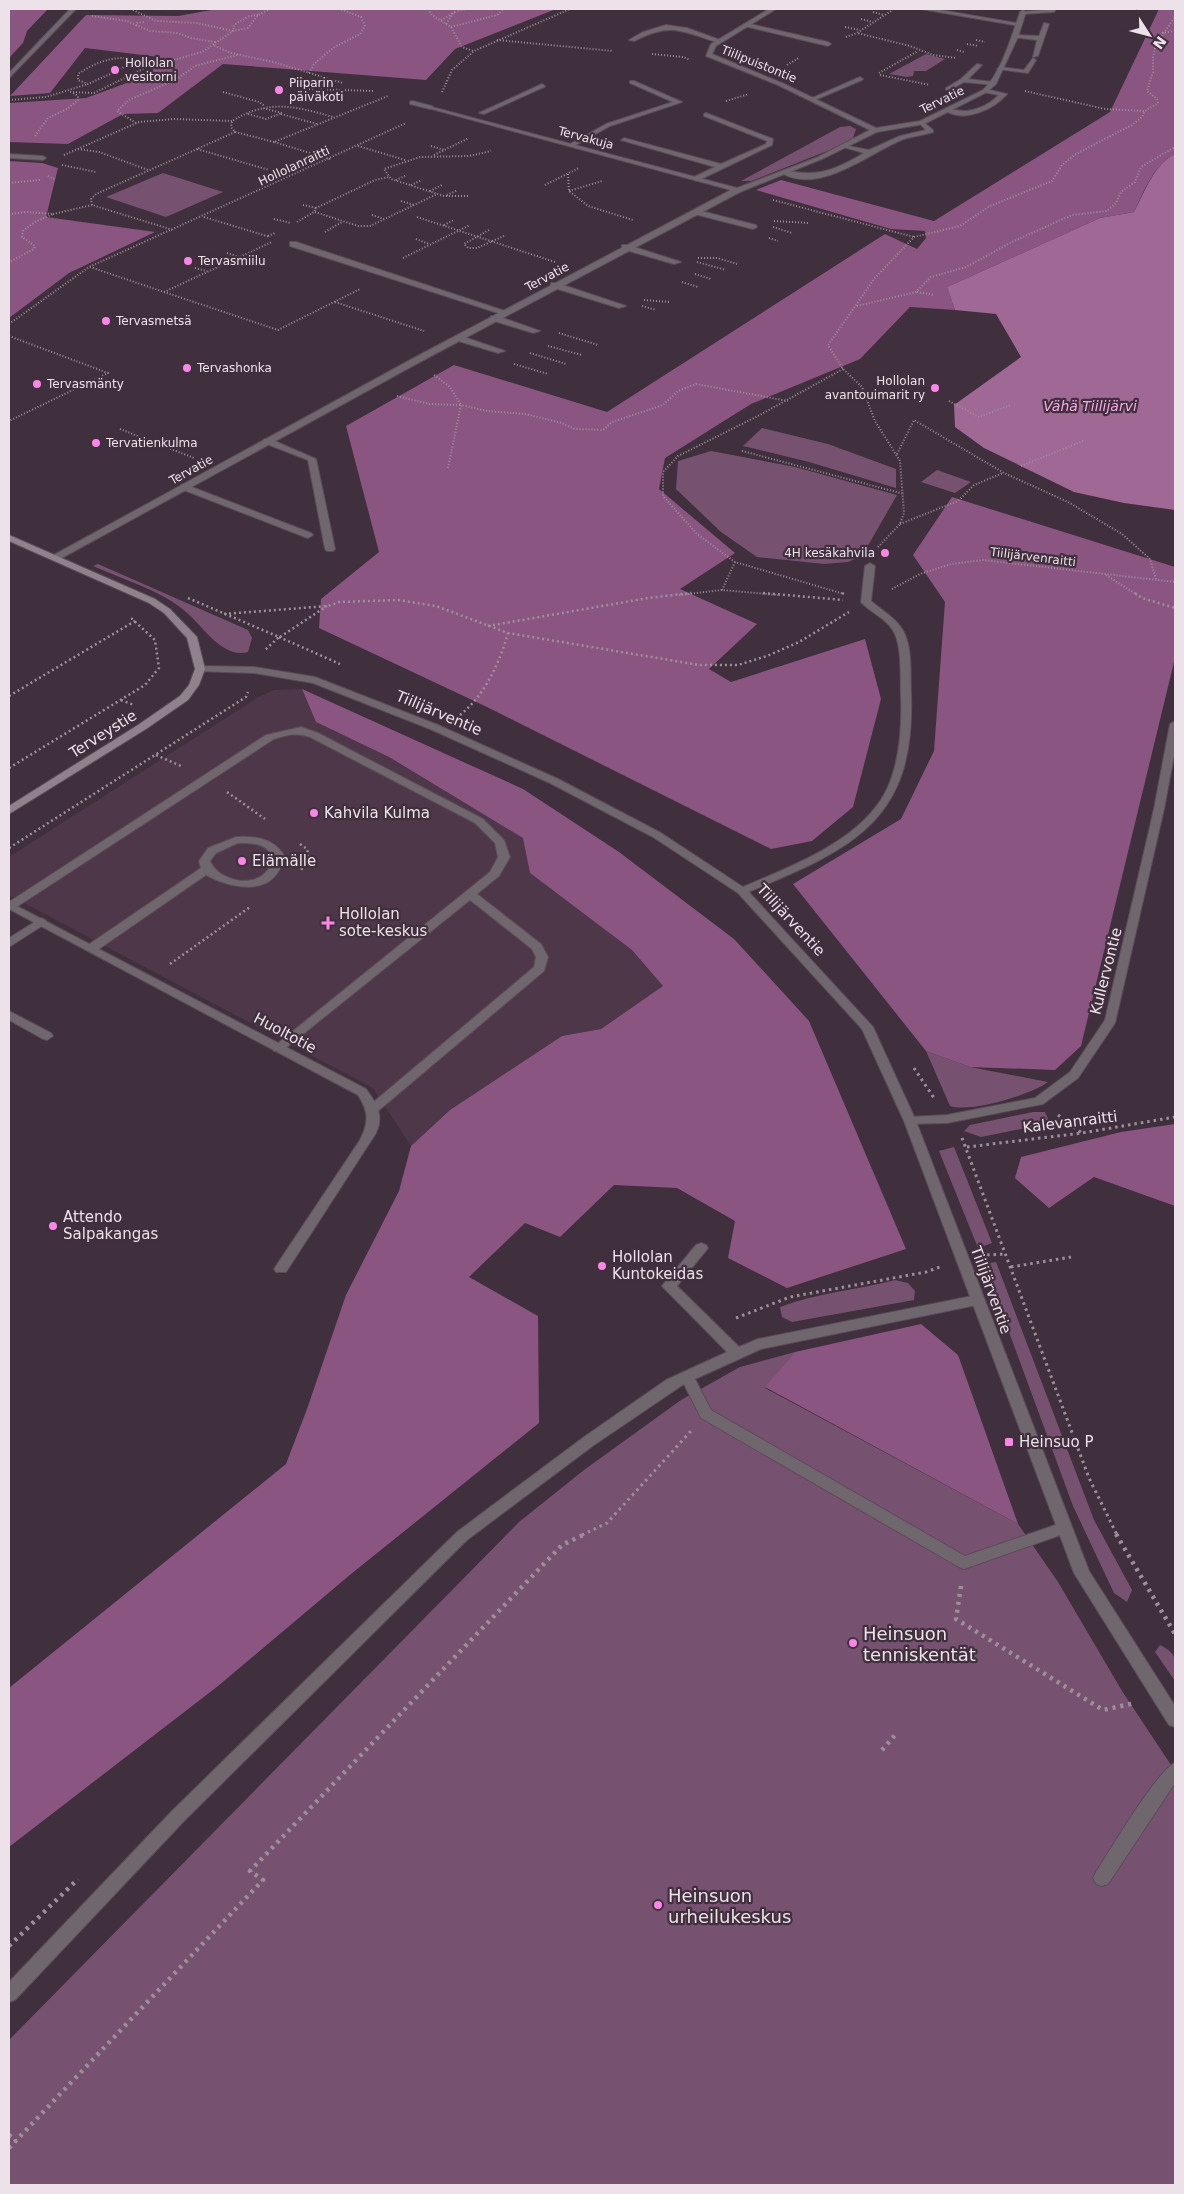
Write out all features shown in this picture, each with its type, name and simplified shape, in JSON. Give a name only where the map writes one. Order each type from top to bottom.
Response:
[{"type":"main road","points":[[9,538],[152,600],[167,611],[192,637],[200,669]]},
{"type":"main road","name":"Terveystie","points":[[9,811],[142,727],[184,698],[194,685],[200,669]]},
{"type":"street","points":[[9,76],[73,9]]},
{"type":"street","name":"Tiilipuistontie","points":[[772,9],[713,45],[708,55],[813,99],[875,130]]},
{"type":"street","points":[[924,9],[1019,24]]},
{"type":"street","points":[[1000,69],[1024,75],[1034,58],[1047,22],[1054,9]]},
{"type":"street","name":"Tervatie","points":[[55,558],[554,285],[740,189],[845,146],[875,130],[922,123],[949,111],[985,91],[993,84],[1015,37],[1023,12],[1054,9]]},
{"type":"street","points":[[746,25],[828,44]]},
{"type":"street","points":[[632,40],[659,28],[674,26],[720,41]]},
{"type":"street","points":[[1015,37],[1041,38]]},
{"type":"street","points":[[948,89],[963,80],[979,65]]},
{"type":"street","points":[[813,99],[860,79]]},
{"type":"street","points":[[963,80],[993,84]]},
{"type":"street","points":[[572,145],[616,122],[679,102],[632,82]]},
{"type":"street","points":[[482,113],[542,86]]},
{"type":"street","points":[[949,111],[964,114],[978,112],[995,103],[1004,94],[985,91]]},
{"type":"street","name":"Tervakuja","points":[[412,102],[696,179],[740,189]]},
{"type":"street","points":[[696,179],[719,166],[748,156],[769,145],[771,140],[706,114]]},
{"type":"street","points":[[784,172],[798,177],[821,177],[900,138],[922,135],[931,131],[922,123]]},
{"type":"street","points":[[624,140],[719,166]]},
{"type":"street","points":[[845,146],[871,153]]},
{"type":"street","points":[[9,156],[43,158]]},
{"type":"street","points":[[697,212],[752,227]]},
{"type":"street","points":[[293,244],[504,312]]},
{"type":"street","points":[[625,247],[677,262]]},
{"type":"street","points":[[554,285],[622,306]]},
{"type":"street","points":[[494,318],[536,331]]},
{"type":"street","points":[[458,338],[501,351]]},
{"type":"street","points":[[267,441],[312,459],[330,549]]},
{"type":"street","points":[[184,487],[308,535]]},
{"type":"street","points":[[742,892],[826,853],[854,834],[886,800],[899,770],[906,716],[905,664],[898,630],[866,602],[870,566]]},
{"type":"street","name":"Tiilijärventie","points":[[200,669],[254,670],[315,680],[434,727],[554,781],[657,835],[742,892],[867,1028],[910,1121],[1082,1573],[1175,1720]]},
{"type":"street","name":"Kullervontie","points":[[910,1121],[947,1119],[1039,1101],[1074,1075],[1111,1020],[1159,809],[1175,724]]},
{"type":"street","points":[[10,906],[270,737],[286,732],[302,730],[479,822],[500,842],[504,857],[495,874],[278,1048]]},
{"type":"street","points":[[236,840],[260,841],[277,851],[279,857],[274,872],[255,882],[243,884],[225,882],[211,876],[206,870],[205,863],[208,855],[220,846],[236,840]]},
{"type":"street","points":[[92,948],[206,870]]},
{"type":"street","points":[[281,1268],[366,1141],[375,1124],[374,1108],[540,968],[542,957],[537,948],[470,894]]},
{"type":"street","name":"Huoltotie","points":[[10,906],[362,1092],[374,1108]]},
{"type":"street","points":[[9,943],[41,922]]},
{"type":"street","points":[[9,1015],[47,1036]]},
{"type":"street","points":[[701,1248],[669,1286],[737,1353]]},
{"type":"street","points":[[9,1994],[178,1816],[462,1536],[589,1441],[671,1384],[758,1344],[977,1300]]},
{"type":"street","points":[[687,1377],[706,1414],[964,1563],[1064,1528]]},
{"type":"street","points":[[1102,1878],[1159,1790],[1175,1770]]},
{"type":"path","points":[[233,31],[234,26],[249,16],[258,15],[270,9]]},
{"type":"path","points":[[308,73],[312,72],[318,60],[333,48],[360,34],[365,26],[361,17],[340,9]]},
{"type":"path","points":[[428,9],[451,27],[462,47],[474,51]]},
{"type":"path","points":[[440,20],[459,9]]},
{"type":"path","points":[[446,24],[454,12],[466,9]]},
{"type":"path","points":[[451,27],[497,15],[504,9]]},
{"type":"path","name":"Hollolanraitti","points":[[9,324],[65,282],[89,267],[203,217],[413,120],[438,101],[452,70],[474,51],[570,9]]},
{"type":"path","points":[[133,10],[156,21],[197,23],[233,31]]},
{"type":"path","points":[[891,11],[857,33],[910,46],[918,51],[944,58],[963,58]]},
{"type":"path","points":[[874,12],[885,15]]},
{"type":"path","points":[[92,16],[127,21],[137,27],[214,42],[233,31],[248,28],[258,15]]},
{"type":"path","points":[[740,189],[764,198],[914,237],[960,226],[990,206],[1052,181],[1062,165],[1076,154],[1132,124],[1142,117],[1145,111],[1158,103],[1157,99],[1147,91],[1146,87],[1153,73],[1155,46],[1175,17]]},
{"type":"path","points":[[860,19],[874,22]]},
{"type":"path","points":[[137,27],[137,23],[144,22]]},
{"type":"path","points":[[845,27],[860,30]]},
{"type":"path","points":[[1162,34],[1175,32]]},
{"type":"path","points":[[497,40],[614,51]]},
{"type":"path","points":[[975,40],[985,42]]},
{"type":"path","points":[[70,92],[94,93],[104,89],[110,83],[143,68],[202,52],[213,45],[214,42]]},
{"type":"path","points":[[967,44],[978,46]]},
{"type":"path","points":[[213,45],[240,55],[343,83]]},
{"type":"path","points":[[918,51],[877,74],[948,89]]},
{"type":"path","points":[[644,54],[683,57],[690,60]]},
{"type":"path","points":[[136,123],[117,112],[129,100],[176,79],[195,66],[240,55]]},
{"type":"path","points":[[9,100],[51,97],[70,92],[89,84],[128,67],[136,60],[125,57],[115,58],[87,68],[78,74],[78,80],[89,84]]},
{"type":"path","points":[[993,84],[1105,109],[1145,111]]},
{"type":"path","points":[[309,89],[374,91]]},
{"type":"path","points":[[31,138],[39,133],[39,129],[48,118],[67,109],[78,100],[78,96],[70,92]]},
{"type":"path","points":[[224,92],[259,102],[265,106]]},
{"type":"path","points":[[720,102],[754,92]]},
{"type":"path","points":[[274,142],[388,96]]},
{"type":"path","points":[[43,158],[67,154],[97,138],[136,123],[172,118],[232,121],[265,106],[291,105],[334,117]]},
{"type":"path","points":[[261,108],[317,124]]},
{"type":"path","points":[[247,114],[266,119],[281,114]]},
{"type":"path","points":[[232,121],[231,127],[235,132],[330,159]]},
{"type":"path","points":[[92,205],[91,199],[96,194],[235,132]]},
{"type":"path","points":[[434,156],[471,138]]},
{"type":"path","points":[[357,146],[405,160]]},
{"type":"path","points":[[431,146],[445,150]]},
{"type":"path","points":[[916,292],[931,276],[966,267],[1012,242],[1072,215],[1106,211],[1116,203],[1121,192],[1134,182],[1141,167],[1175,147]]},
{"type":"path","points":[[76,149],[100,152],[149,170]]},
{"type":"path","points":[[197,149],[269,170]]},
{"type":"path","points":[[468,196],[444,196],[389,177],[384,169],[405,160],[434,156],[477,157],[491,151]]},
{"type":"path","points":[[545,185],[606,155]]},
{"type":"path","points":[[568,174],[569,191],[588,206],[636,221]]},
{"type":"path","points":[[396,180],[406,175]]},
{"type":"path","points":[[285,228],[314,212],[316,208],[375,180],[389,177]]},
{"type":"path","points":[[9,184],[53,180]]},
{"type":"path","points":[[411,185],[422,180]]},
{"type":"path","points":[[569,191],[602,181]]},
{"type":"path","points":[[430,191],[442,185]]},
{"type":"path","points":[[444,196],[458,190]]},
{"type":"path","points":[[314,212],[358,226],[370,226],[438,194]]},
{"type":"path","points":[[401,201],[414,205]]},
{"type":"path","points":[[9,262],[34,249],[34,246],[22,237],[23,231],[35,222],[53,214],[92,205],[174,230]]},
{"type":"path","points":[[304,205],[316,208]]},
{"type":"path","points":[[9,214],[27,212],[53,214]]},
{"type":"path","points":[[372,215],[385,219]]},
{"type":"path","points":[[416,216],[559,263]]},
{"type":"path","points":[[164,292],[277,239],[203,217]]},
{"type":"path","points":[[274,219],[294,224]]},
{"type":"path","points":[[444,225],[454,220]]},
{"type":"path","points":[[324,232],[342,222]]},
{"type":"path","points":[[376,271],[470,224]]},
{"type":"path","points":[[489,230],[464,244],[468,248],[477,248],[506,235]]},
{"type":"path","points":[[268,236],[276,232]]},
{"type":"path","points":[[870,566],[867,559],[900,524],[904,513],[903,478],[897,454],[880,430],[871,413],[862,387],[857,380],[843,370],[828,345],[857,306],[878,273],[903,252],[914,237]]},
{"type":"path","points":[[416,240],[430,244]]},
{"type":"path","points":[[227,253],[239,257]]},
{"type":"path","points":[[693,261],[726,270]]},
{"type":"path","points":[[89,267],[278,330],[360,289]]},
{"type":"path","points":[[196,268],[208,272]]},
{"type":"path","points":[[857,306],[916,292],[934,295]]},
{"type":"path","points":[[335,302],[431,334]]},
{"type":"path","points":[[559,333],[598,345]]},
{"type":"path","points":[[9,336],[108,373],[9,421]]},
{"type":"path","points":[[541,344],[582,355]]},
{"type":"path","points":[[527,352],[566,364]]},
{"type":"path","points":[[415,360],[450,387],[461,405],[448,468]]},
{"type":"path","points":[[509,362],[548,374]]},
{"type":"path","points":[[843,370],[678,456],[663,472],[663,496],[697,534],[735,562],[821,586],[866,602]]},
{"type":"path","points":[[368,386],[409,400],[429,404],[461,405],[487,411],[525,414],[562,423],[575,429],[603,430],[612,422],[663,405],[678,391],[696,384],[788,400]]},
{"type":"path","points":[[949,401],[979,417],[1011,405]]},
{"type":"path","points":[[897,454],[914,420],[1004,473],[1068,502],[1122,534],[1150,559],[1156,579]]},
{"type":"path","points":[[120,428],[202,461]]},
{"type":"path","points":[[1021,466],[1083,441]]},
{"type":"path","points":[[742,451],[904,494]]},
{"type":"path","points":[[900,524],[958,501],[974,486],[1004,473]]},
{"type":"path","name":"Tiilijärvenraitti","points":[[224,614],[328,606],[339,602],[398,600],[436,606],[508,633],[699,664],[738,665],[767,656],[799,642],[866,602],[920,574],[951,564],[983,560],[1015,562],[1106,575],[1175,582]]},
{"type":"path","points":[[722,590],[735,562]]},
{"type":"path","points":[[1106,575],[1142,598],[1175,608]]},
{"type":"path","points":[[486,626],[648,598],[722,590],[866,602]]},
{"type":"path","points":[[180,595],[279,638]]},
{"type":"path","points":[[9,848],[246,698],[258,656],[279,638],[328,606]]},
{"type":"path","points":[[9,768],[145,685],[159,668],[155,640],[128,615]]},
{"type":"path","points":[[9,696],[136,621]]},
{"type":"path","points":[[459,716],[477,699],[505,646],[508,633]]},
{"type":"path","points":[[910,1061],[947,1119],[968,1147],[1089,1478],[1112,1527],[1175,1634]]},
{"type":"path","name":"Kalevanraitti","points":[[968,1147],[1132,1126],[1175,1117]]},
{"type":"path","points":[[1011,1267],[1070,1258]]},
{"type":"path","points":[[9,2148],[263,1880],[250,1871],[562,1545],[607,1523],[706,1414]]},
{"type":"path","points":[[964,1563],[956,1619],[1103,1710],[1136,1703],[1158,1695]]},
{"type":"path","points":[[882,1750],[897,1733]]},
{"type":"path","points":[[9,2135],[16,2141]]},
{"type":"shaded area","points":[[9,9],[48,9],[27,31],[23,43],[9,58]]},
{"type":"shaded area","points":[[217,9],[556,9],[455,49],[426,80],[223,64],[158,113],[123,114],[68,144],[9,142],[9,103],[86,98],[151,74],[159,57],[85,48],[50,93],[10,96],[86,15],[178,16]]},
{"type":"shaded area","points":[[1159,9],[1175,9],[1175,154],[1167,159],[1155,172],[1134,212],[1100,218],[947,287],[955,310],[910,307],[860,359],[751,404],[665,458],[659,489],[735,553],[680,589],[757,624],[709,669],[731,682],[865,639],[881,699],[853,807],[812,841],[771,849],[487,707],[319,628],[321,599],[379,552],[346,426],[454,365],[607,412],[885,234],[917,249],[926,238],[925,231],[891,229],[756,190],[781,180],[934,221],[1110,112]]},
{"type":"shaded area","points":[[926,54],[945,59],[926,71],[914,71],[913,76],[889,74]]},
{"type":"shaded area","points":[[850,126],[856,129],[853,138],[845,144],[751,181],[741,181],[840,127]]},
{"type":"shaded area","points":[[9,161],[42,163],[58,168],[46,217],[155,232],[69,273],[9,318]]},
{"type":"shaded area","points":[[163,173],[223,192],[166,217],[106,197]]},
{"type":"shaded area","points":[[762,428],[828,444],[896,469],[896,488],[809,462],[743,446]]},
{"type":"shaded area","points":[[711,451],[795,467],[897,495],[862,556],[848,562],[824,564],[757,557],[721,532],[676,489],[678,461]]},
{"type":"shaded area","points":[[937,470],[971,482],[955,493],[921,482]]},
{"type":"shaded area","points":[[952,497],[1175,567],[1175,658],[1081,1046],[1055,1070],[970,1067],[926,1051],[793,884],[901,819],[934,751],[945,602],[913,555]]},
{"type":"shaded area","points":[[98,564],[248,630],[252,638],[248,652],[230,651],[221,646],[176,604],[154,591],[93,566]]},
{"type":"shaded area","name":"Hollolan sote-keskus","points":[[302,689],[316,722],[385,755],[524,838],[530,873],[632,950],[663,986],[601,1029],[562,1036],[450,1110],[411,1146],[373,1088],[9,895],[9,857],[257,698],[274,690]]},
{"type":"shaded area","points":[[302,689],[523,789],[619,852],[734,939],[809,1021],[906,1249],[787,1288],[728,1258],[735,1221],[677,1188],[614,1185],[560,1237],[525,1223],[469,1277],[538,1316],[539,1423],[351,1574],[218,1686],[9,1847],[9,1688],[286,1464],[346,1295],[399,1191],[411,1146],[450,1110],[562,1036],[601,1029],[663,986],[632,950],[530,873],[523,838],[389,757],[316,722]]},
{"type":"shaded area","points":[[926,1051],[970,1067],[1048,1082],[1028,1092],[1000,1102],[960,1108],[950,1106]]},
{"type":"shaded area","points":[[1033,1112],[1045,1112],[1050,1123],[981,1137],[964,1131],[970,1125]]},
{"type":"shaded area","points":[[1175,1124],[1175,1206],[1094,1177],[1049,1208],[1015,1178],[1021,1157],[1121,1132]]},
{"type":"shaded area","points":[[954,1147],[992,1243],[978,1248],[939,1151]]},
{"type":"shaded area","points":[[996,1262],[1094,1520],[1132,1590],[1127,1602],[1114,1593],[1073,1506],[984,1264]]},
{"type":"shaded area","points":[[895,1280],[908,1283],[915,1291],[914,1300],[792,1322],[782,1317],[780,1307],[794,1302]]},
{"type":"shaded area","points":[[921,1324],[958,1355],[1018,1524],[765,1387],[795,1352]]},
{"type":"shaded area","name":"Heinsuon urheilukeskus","points":[[795,1352],[765,1388],[1018,1524],[1058,1582],[1122,1691],[1175,1771],[1175,2185],[9,2185],[9,2040],[519,1522],[584,1470],[681,1400],[740,1367]]},
{"type":"shaded area","points":[[1160,1645],[1174,1656],[1176,1664],[1175,1681],[1155,1652]]},
{"type":"water","name":"Vähä Tiilijärvi","points":[[1175,154],[1175,510],[1124,503],[1074,492],[984,448],[955,427],[954,405],[1021,357],[996,314],[955,310],[947,287],[1100,218],[1134,212],[1155,172],[1167,159]]},
{"type":"place","name":"Hollolan vesitorni","points":[[115,70]]},
{"type":"place","name":"Piiparin päiväkoti","points":[[279,90]]},
{"type":"place","name":"Tervasmiilu","points":[[188,261]]},
{"type":"place","name":"Tervasmetsä","points":[[106,321]]},
{"type":"place","name":"Tervashonka","points":[[187,368]]},
{"type":"place","name":"Tervasmänty","points":[[37,384]]},
{"type":"place","name":"Hollolan avantouimarit ry","points":[[935,388]]},
{"type":"place","name":"Tervatienkulma","points":[[96,443]]},
{"type":"place","name":"4H kesäkahvila","points":[[885,553]]},
{"type":"place","name":"Kahvila Kulma","points":[[314,813]]},
{"type":"place","name":"Elämälle","points":[[242,861]]},
{"type":"place","name":"Hollolan sote-keskus","points":[[328,923]]},
{"type":"place","name":"Attendo Salpakangas","points":[[53,1226]]},
{"type":"place","name":"Hollolan Kuntokeidas","points":[[602,1266]]},
{"type":"place","name":"Heinsuo P","points":[[1009,1442]]},
{"type":"place","name":"Heinsuon tenniskentät","points":[[853,1643]]},
{"type":"place","name":"Heinsuon urheilukeskus","points":[[658,1905]]}]
